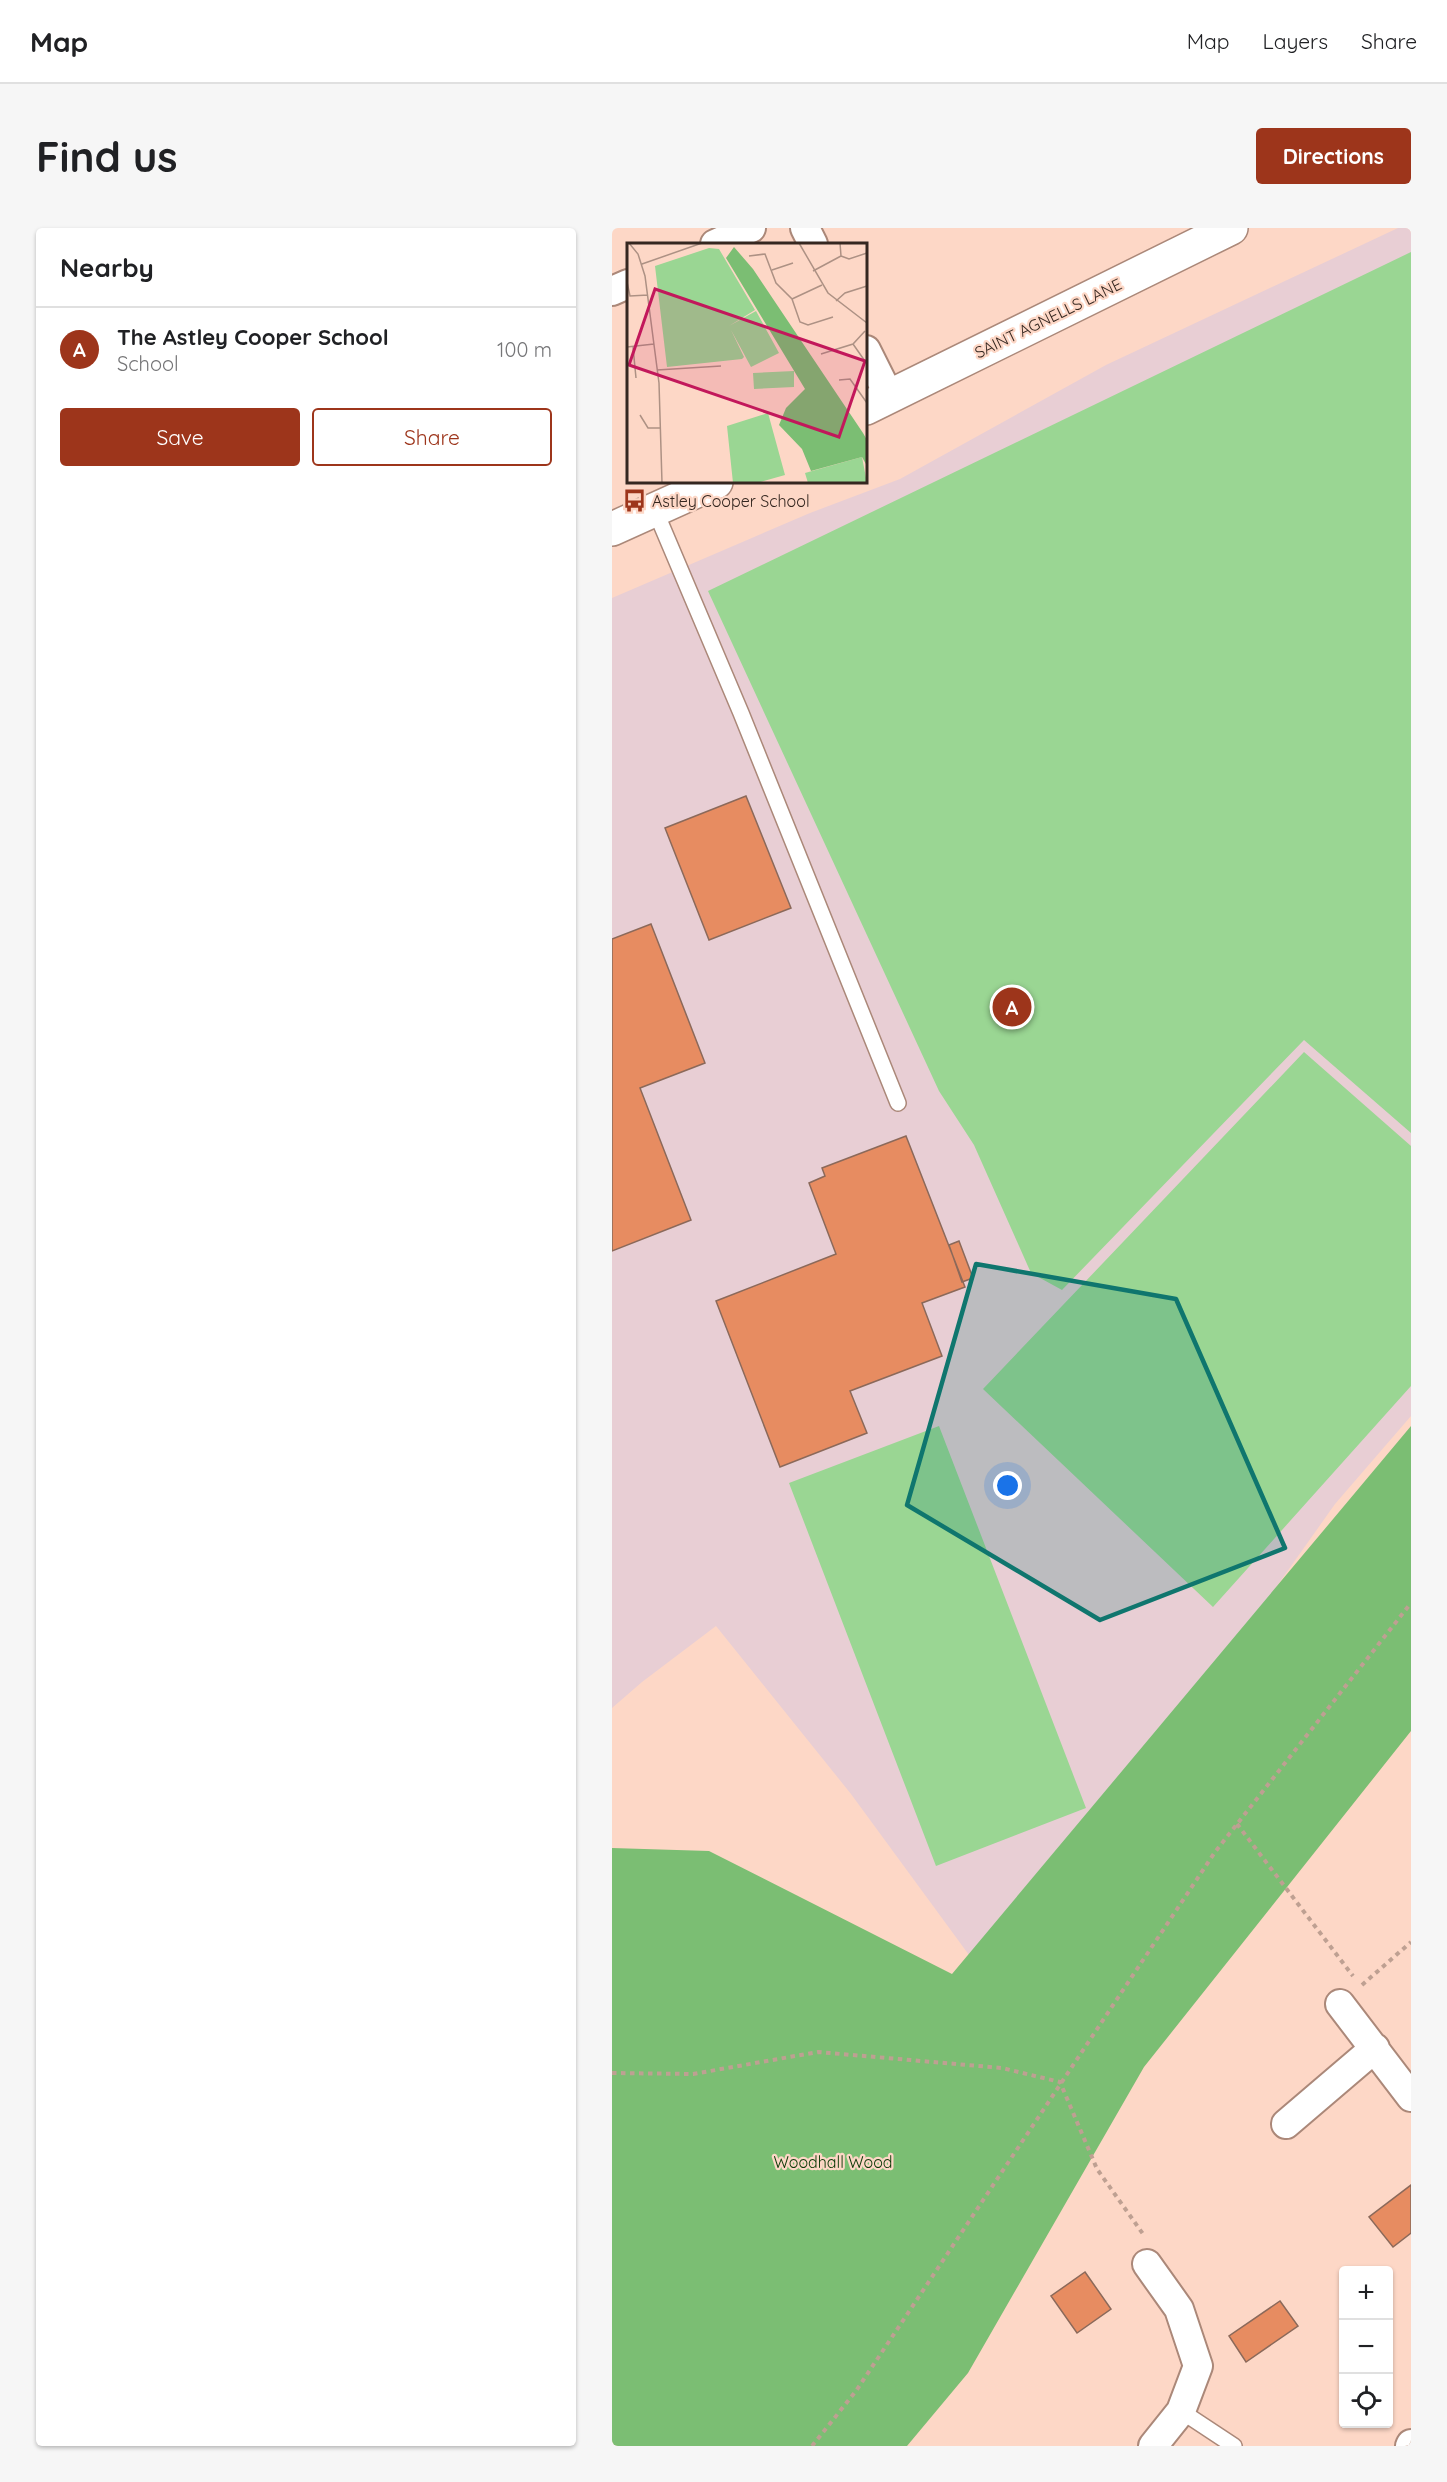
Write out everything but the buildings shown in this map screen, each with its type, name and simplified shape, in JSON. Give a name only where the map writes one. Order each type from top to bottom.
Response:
[{"type":"street","points":[[717,243],[751,228]]},
{"type":"street","points":[[805,228],[812,243]]},
{"type":"street","name":"SAINT AGNELLS LANE","points":[[877,402],[1231,228]]},
{"type":"street","points":[[612,291],[627,284]]},
{"type":"street","points":[[867,355],[877,402]]},
{"type":"street","points":[[612,529],[714,483]]},
{"type":"street","points":[[1340,2004],[1411,2097]]},
{"type":"street","points":[[1286,2124],[1375,2048]]},
{"type":"street","points":[[1147,2264],[1179,2309],[1198,2366],[1181,2411],[1152,2446]]},
{"type":"lane","points":[[655,510],[741,713],[898,1103]]},
{"type":"lane","points":[[1181,2411],[1234,2446]]},
{"type":"path","points":[[812,2446],[856,2391],[1215,1852],[1411,1603]]},
{"type":"path","points":[[1237,1824],[1360,1986],[1411,1942]]},
{"type":"path","points":[[612,2073],[693,2074],[818,2052],[1002,2068],[1060,2082]]},
{"type":"path","points":[[1060,2082],[1097,2169],[1148,2242],[1147,2264]]},
{"type":"highlighted area","points":[[976,1264],[1176,1299],[1285,1548],[1100,1620],[907,1505]]},
{"type":"shaded area","points":[[1398,228],[1411,228],[1411,1416],[1335,1504],[1175,1730],[1013,2015],[851,1794],[716,1626],[642,1682],[612,1708],[612,598],[810,513],[900,479],[1106,365]]},
{"type":"green space","points":[[1411,252],[1411,1133],[1304,1040],[1062,1290],[1031,1273],[974,1145],[939,1091],[708,591]]},
{"type":"green space","points":[[1304,1052],[1411,1146],[1411,1386],[1213,1607],[983,1389]]},
{"type":"green space","points":[[939,1426],[1086,1808],[936,1866],[789,1483]]},
{"type":"green space","name":"Woodhall Wood","points":[[1411,1426],[1411,1731],[1144,2067],[968,2373],[907,2446],[612,2446],[612,1848],[709,1851],[952,1974]]},
{"type":"place","name":"Astley Cooper School","points":[[634,501]]},
{"type":"place","name":"The Astley Cooper School","points":[[1012,1007]]}]
